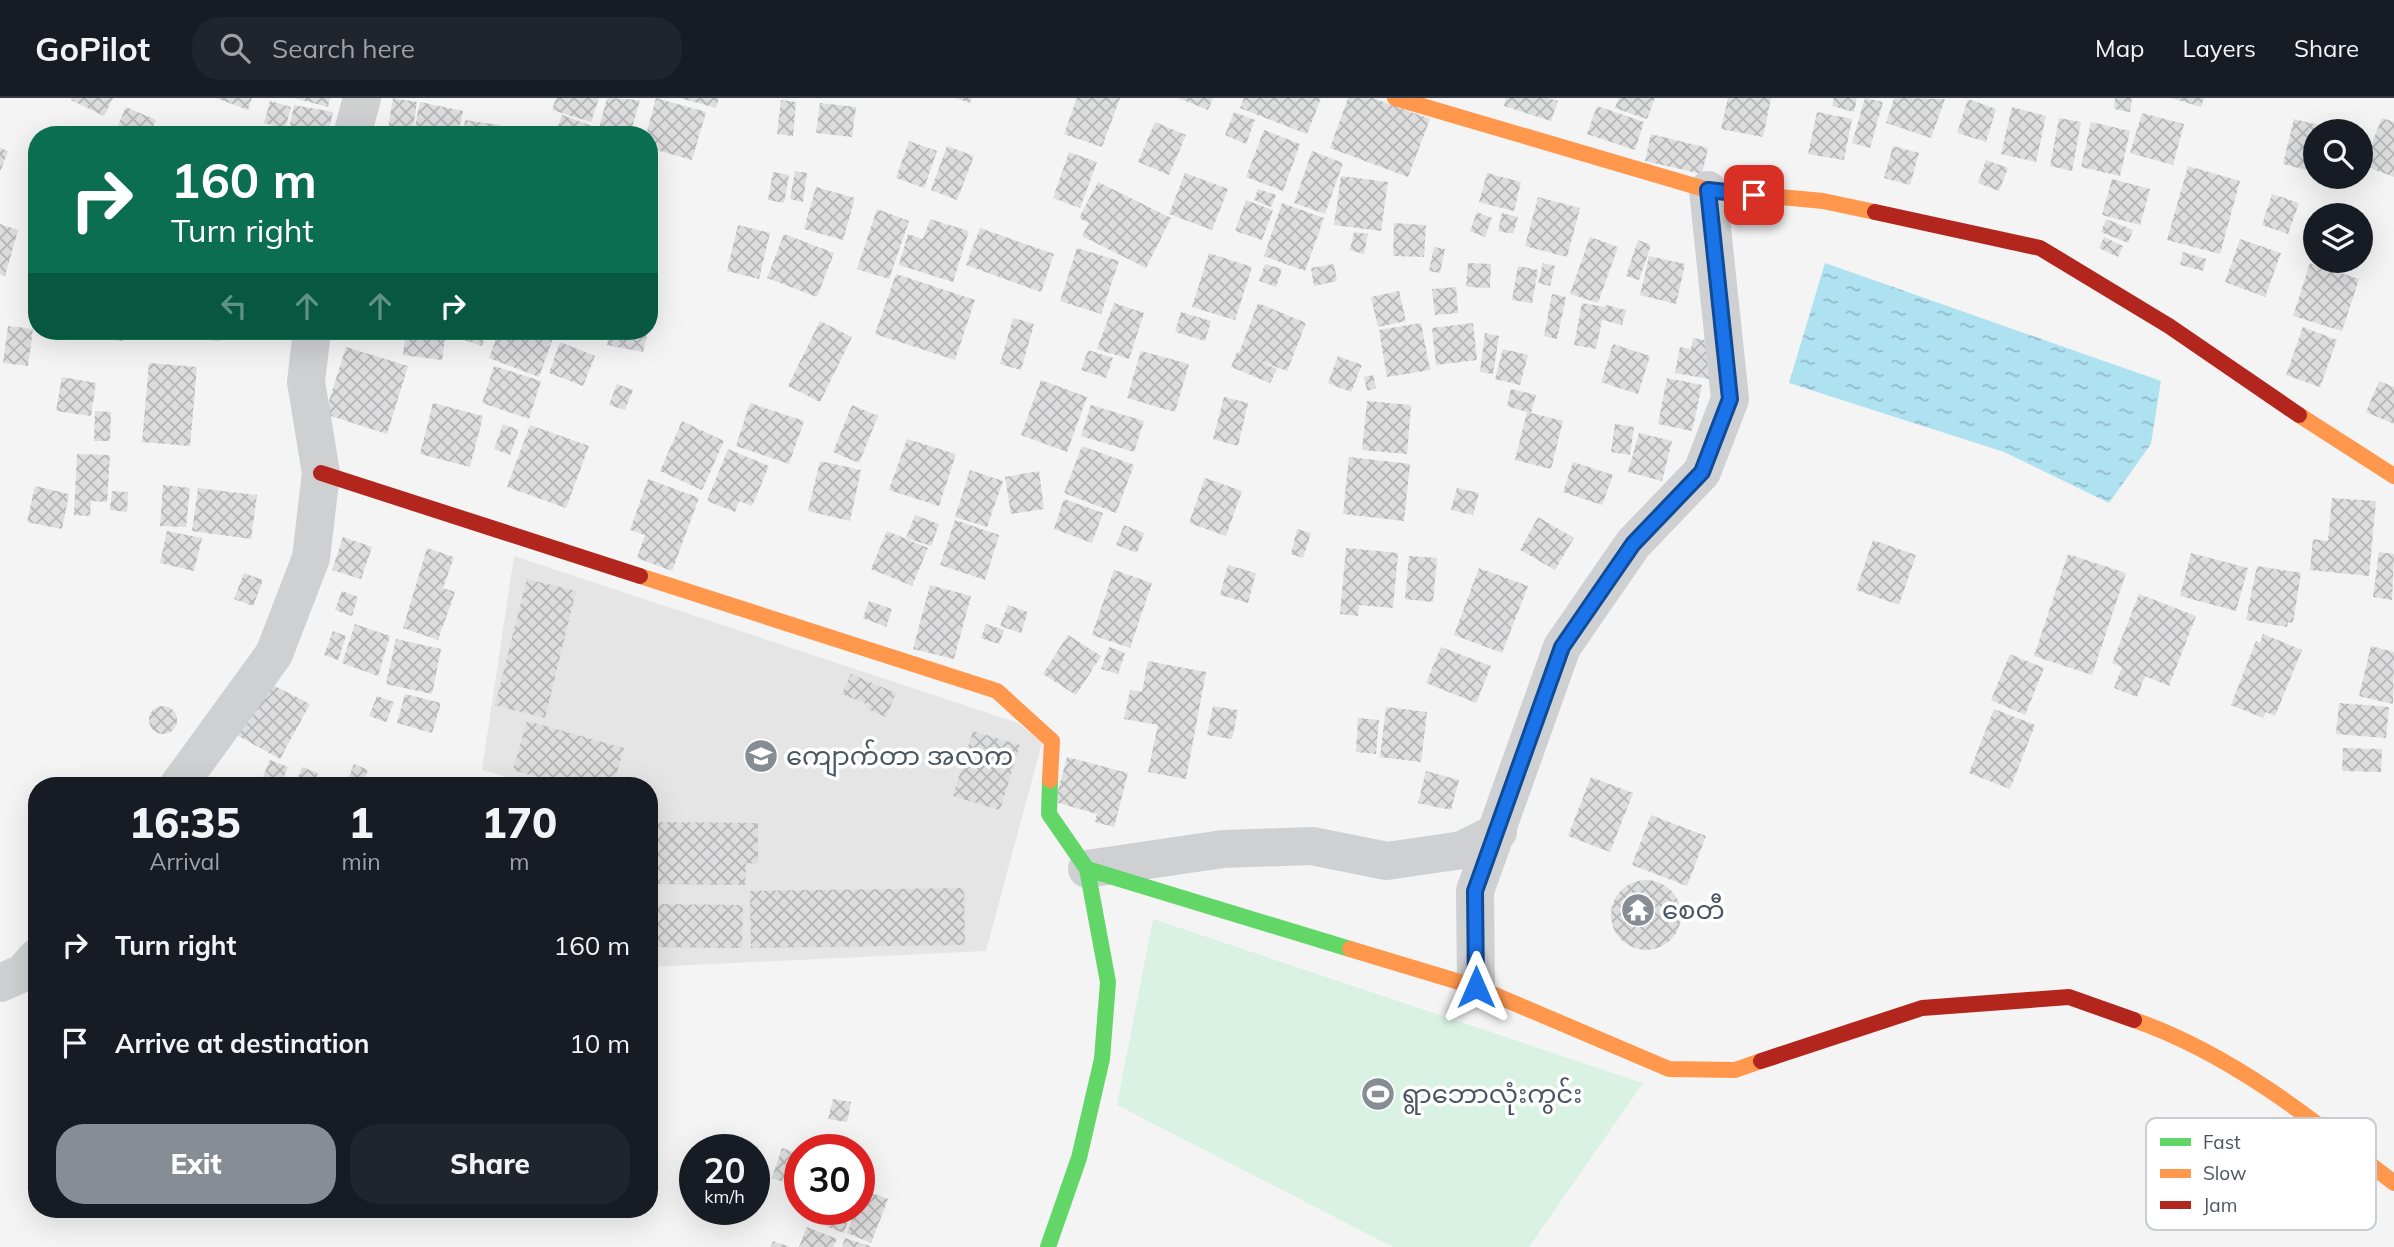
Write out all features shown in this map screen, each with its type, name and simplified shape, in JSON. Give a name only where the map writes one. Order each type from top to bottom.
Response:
[{"type":"street","points":[[354,126],[362,98]]},
{"type":"street","points":[[1395,98],[1708,190],[1823,201],[2040,248],[2169,326],[2273,398],[2394,476]]},
{"type":"street","points":[[1476,987],[1475,891],[1562,647],[1633,544],[1702,472],[1730,399],[1708,190]]},
{"type":"street","points":[[185,777],[274,654],[311,558],[321,473],[306,382],[311,340]]},
{"type":"street","points":[[321,473],[997,691],[1052,741],[1049,814],[1087,869],[1108,982],[1102,1059],[1079,1158],[1048,1247]]},
{"type":"street","points":[[1087,869],[1223,849],[1312,846],[1387,861],[1462,850],[1498,832]]},
{"type":"street","points":[[1087,869],[1476,987],[1669,1069],[1735,1070],[1922,1008],[2069,997],[2172,1033],[2292,1104],[2310,1118]]},
{"type":"street","points":[[0,983],[23,972],[28,967]]},
{"type":"street","points":[[2376,1169],[2394,1183]]},
{"type":"shaded area","name":"ကျောက်တာ အလက","points":[[514,556],[1018,723],[1042,743],[986,951],[658,967],[658,777],[508,777],[482,770]]},
{"type":"green space","name":"ရွာဘောလုံးကွင်း","points":[[1153,919],[1643,1083],[1529,1247],[1393,1247],[1117,1105]]},
{"type":"water","points":[[1825,263],[2161,381],[2151,444],[2109,503],[2004,452],[1789,383]]},
{"type":"building","points":[[113,98],[104,116],[71,100]]},
{"type":"building","points":[[216,98],[252,98],[248,110]]},
{"type":"building","points":[[294,98],[330,98],[328,107]]},
{"type":"building","points":[[393,98],[417,102],[413,126],[388,126]]},
{"type":"building","points":[[556,98],[599,98],[591,122],[552,110]]},
{"type":"building","points":[[607,98],[640,100],[633,126],[600,126]]},
{"type":"building","points":[[656,98],[706,112],[692,160],[658,151],[658,126],[648,126]]},
{"type":"building","points":[[680,98],[719,98],[716,108]]},
{"type":"building","points":[[955,98],[972,98],[970,103]]},
{"type":"building","points":[[1077,98],[1120,98],[1102,147],[1064,134]]},
{"type":"building","points":[[1178,98],[1213,98],[1208,110]]},
{"type":"building","points":[[1244,98],[1321,98],[1307,134],[1240,108]]},
{"type":"building","points":[[1348,98],[1373,98],[1430,119],[1408,177],[1330,148]]},
{"type":"building","points":[[1506,98],[1548,98],[1558,101],[1551,121],[1504,106]]},
{"type":"building","points":[[1619,98],[1655,98],[1647,119],[1615,108]]},
{"type":"building","points":[[1728,98],[1771,98],[1763,137],[1721,129]]},
{"type":"building","points":[[1834,98],[1857,98],[1854,112],[1832,106]]},
{"type":"building","points":[[1865,98],[1883,102],[1870,148],[1852,143]]},
{"type":"building","points":[[1894,98],[1945,99],[1931,138],[1886,123]]},
{"type":"building","points":[[2115,98],[2132,98],[2130,112],[2114,109]]},
{"type":"building","points":[[2171,98],[2204,98],[2201,107]]},
{"type":"building","points":[[1968,99],[1996,109],[1986,142],[1957,133]]},
{"type":"building","points":[[781,100],[796,102],[793,136],[777,134]]},
{"type":"building","points":[[270,101],[291,107],[286,126],[264,123]]},
{"type":"building","points":[[420,102],[463,111],[460,126],[415,126]]},
{"type":"building","points":[[820,103],[856,107],[852,137],[816,133]]},
{"type":"building","points":[[294,105],[333,112],[330,126],[290,126]]},
{"type":"building","points":[[1597,106],[1644,122],[1635,150],[1587,134]]},
{"type":"building","points":[[126,107],[156,120],[153,126],[118,126]]},
{"type":"building","points":[[2012,107],[2046,116],[2036,162],[2001,154]]},
{"type":"building","points":[[1234,112],[1255,120],[1246,144],[1225,135]]},
{"type":"building","points":[[1817,112],[1852,119],[1844,160],[1808,154]]},
{"type":"building","points":[[2142,113],[2184,124],[2173,165],[2130,153]]},
{"type":"building","points":[[562,115],[592,126],[558,126]]},
{"type":"building","points":[[2059,118],[2081,122],[2072,171],[2050,166]]},
{"type":"building","points":[[2382,118],[2394,122],[2394,177],[2373,169],[2373,140]]},
{"type":"building","points":[[2294,119],[2303,121],[2303,169],[2283,164]]},
{"type":"building","points":[[465,120],[500,125],[500,126],[464,126]]},
{"type":"building","points":[[1155,122],[1186,135],[1169,175],[1138,162]]},
{"type":"building","points":[[2091,122],[2130,131],[2120,176],[2081,167]]},
{"type":"building","points":[[1264,130],[1300,144],[1283,191],[1246,177]]},
{"type":"building","points":[[1651,134],[1708,148],[1702,174],[1645,161]]},
{"type":"building","points":[[909,141],[937,151],[924,188],[896,178]]},
{"type":"building","points":[[947,146],[974,156],[957,200],[931,190]]},
{"type":"building","points":[[1893,146],[1919,153],[1910,185],[1884,178]]},
{"type":"building","points":[[0,148],[8,151],[0,172]]},
{"type":"building","points":[[1312,151],[1343,163],[1325,214],[1294,203]]},
{"type":"building","points":[[1069,152],[1097,162],[1080,208],[1053,198]]},
{"type":"building","points":[[1986,160],[2008,168],[1999,191],[1978,183]]},
{"type":"building","points":[[2188,166],[2240,181],[2220,254],[2167,240]]},
{"type":"building","points":[[795,171],[807,173],[803,202],[790,199]]},
{"type":"building","points":[[773,172],[789,175],[784,203],[768,200]]},
{"type":"building","points":[[1185,173],[1228,189],[1212,230],[1169,214]]},
{"type":"building","points":[[1487,173],[1521,182],[1514,211],[1479,202]]},
{"type":"building","points":[[1341,176],[1388,182],[1381,231],[1334,225]]},
{"type":"building","points":[[2112,179],[2150,189],[2140,225],[2102,215]]},
{"type":"building","points":[[1098,182],[1171,218],[1146,268],[1082,236],[1089,223],[1079,218]]},
{"type":"building","points":[[816,187],[855,198],[843,240],[804,229]]},
{"type":"building","points":[[1258,189],[1276,195],[1271,207],[1254,200]]},
{"type":"building","points":[[2272,194],[2299,203],[2288,234],[2262,225]]},
{"type":"building","points":[[1538,197],[1580,208],[1567,257],[1525,246]]},
{"type":"building","points":[[1246,200],[1273,210],[1262,240],[1235,231]]},
{"type":"building","points":[[1282,203],[1324,218],[1305,271],[1264,256]]},
{"type":"building","points":[[877,209],[909,221],[889,279],[857,269]]},
{"type":"building","points":[[1477,212],[1492,218],[1485,237],[1470,231]]},
{"type":"building","points":[[1502,213],[1518,217],[1513,234],[1498,231]]},
{"type":"building","points":[[930,219],[969,231],[953,282],[899,265],[908,234],[923,239]]},
{"type":"building","points":[[2106,219],[2133,230],[2128,243],[2101,232]]},
{"type":"building","points":[[1394,223],[1426,225],[1424,257],[1393,256]]},
{"type":"building","points":[[0,224],[18,230],[5,276],[0,274]]},
{"type":"building","points":[[738,225],[770,233],[759,279],[727,271]]},
{"type":"building","points":[[980,228],[1054,254],[1041,292],[966,265]]},
{"type":"building","points":[[1354,232],[1368,234],[1364,254],[1350,250]]},
{"type":"building","points":[[784,234],[834,253],[817,297],[767,278]]},
{"type":"building","points":[[1590,237],[1618,247],[1598,303],[1570,294]]},
{"type":"building","points":[[2104,237],[2123,246],[2118,257],[2099,248]]},
{"type":"building","points":[[2240,239],[2281,253],[2265,297],[2225,282]]},
{"type":"building","points":[[1638,240],[1651,245],[1639,280],[1626,276]]},
{"type":"building","points":[[1434,247],[1445,249],[1440,273],[1429,271]]},
{"type":"building","points":[[1077,248],[1119,261],[1101,314],[1060,301]]},
{"type":"building","points":[[2183,252],[2206,259],[2203,271],[2180,265]]},
{"type":"building","points":[[1209,253],[1252,267],[1235,320],[1192,307]]},
{"type":"building","points":[[1649,256],[1685,264],[1676,304],[1640,295]]},
{"type":"building","points":[[1468,263],[1491,264],[1490,288],[1466,287]]},
{"type":"building","points":[[1543,263],[1555,266],[1550,286],[1538,283]]},
{"type":"building","points":[[1265,264],[1282,269],[1276,287],[1259,281]]},
{"type":"building","points":[[1334,264],[1337,281],[1314,286],[1311,268]]},
{"type":"building","points":[[1518,266],[1538,270],[1532,303],[1512,300]]},
{"type":"building","points":[[2307,273],[2341,273],[2359,279],[2342,331],[2293,316]]},
{"type":"building","points":[[896,274],[975,300],[955,360],[875,334]]},
{"type":"building","points":[[1456,287],[1458,313],[1435,315],[1432,289]]},
{"type":"building","points":[[1399,291],[1406,321],[1378,327],[1371,297]]},
{"type":"building","points":[[1552,294],[1566,297],[1557,339],[1544,336]]},
{"type":"building","points":[[1114,303],[1144,313],[1129,359],[1097,349]]},
{"type":"building","points":[[1258,303],[1306,323],[1287,371],[1247,356],[1277,369],[1270,383],[1231,367]]},
{"type":"building","points":[[1582,303],[1626,310],[1622,325],[1602,320],[1596,349],[1574,345]]},
{"type":"building","points":[[1181,312],[1211,321],[1205,341],[1175,332]]},
{"type":"building","points":[[1013,318],[1034,324],[1021,370],[1000,364]]},
{"type":"building","points":[[820,321],[852,337],[820,402],[788,386]]},
{"type":"building","points":[[1421,323],[1430,370],[1387,377],[1379,330]]},
{"type":"building","points":[[1473,323],[1477,360],[1436,365],[1432,328]]},
{"type":"building","points":[[8,326],[28,328],[28,340],[32,340],[28,366],[3,363]]},
{"type":"building","points":[[2303,327],[2337,340],[2320,387],[2286,375]]},
{"type":"building","points":[[1485,333],[1499,336],[1493,374],[1480,372]]},
{"type":"building","points":[[1693,338],[1716,342],[1709,379],[1675,373],[1680,347],[1691,349]]},
{"type":"building","points":[[405,340],[445,340],[442,360],[403,355]]},
{"type":"building","points":[[464,340],[484,340],[482,346]]},
{"type":"building","points":[[496,340],[552,340],[539,377],[489,358]]},
{"type":"building","points":[[608,340],[646,340],[643,352],[607,345]]},
{"type":"building","points":[[560,342],[595,356],[583,386],[549,373]]},
{"type":"building","points":[[1613,344],[1650,356],[1638,394],[1601,382]]},
{"type":"building","points":[[346,347],[408,366],[387,434],[325,414]]},
{"type":"building","points":[[1503,349],[1528,355],[1520,385],[1495,379]]},
{"type":"building","points":[[1088,350],[1113,358],[1106,378],[1081,370]]},
{"type":"building","points":[[1141,351],[1189,364],[1175,412],[1127,398]]},
{"type":"building","points":[[1338,356],[1362,365],[1351,392],[1328,383]]},
{"type":"building","points":[[149,363],[197,367],[190,446],[142,442]]},
{"type":"building","points":[[494,366],[541,381],[529,419],[482,403]]},
{"type":"building","points":[[1373,375],[1376,388],[1367,391],[1364,377]]},
{"type":"building","points":[[62,377],[96,383],[91,416],[56,411]]},
{"type":"building","points":[[1667,378],[1702,385],[1692,431],[1658,424]]},
{"type":"building","points":[[1041,380],[1087,397],[1067,452],[1021,435]]},
{"type":"building","points":[[2379,381],[2394,387],[2394,424],[2366,412]]},
{"type":"building","points":[[617,384],[633,390],[625,410],[609,405]]},
{"type":"building","points":[[1511,389],[1536,395],[1531,413],[1563,421],[1551,469],[1515,460],[1527,412],[1507,406]]},
{"type":"building","points":[[1224,397],[1248,403],[1238,446],[1213,439]]},
{"type":"building","points":[[1367,401],[1411,405],[1407,454],[1362,450]]},
{"type":"building","points":[[433,403],[483,416],[470,467],[420,454]]},
{"type":"building","points":[[750,403],[804,421],[789,464],[736,446]]},
{"type":"building","points":[[852,405],[878,416],[859,463],[833,452]]},
{"type":"building","points":[[1091,405],[1144,421],[1134,452],[1081,436]]},
{"type":"building","points":[[95,411],[111,412],[110,441],[94,441]]},
{"type":"building","points":[[682,421],[724,441],[702,490],[660,471]]},
{"type":"building","points":[[503,424],[519,430],[510,455],[494,449]]},
{"type":"building","points":[[1615,424],[1634,427],[1630,455],[1611,452]]},
{"type":"building","points":[[530,425],[589,446],[566,508],[507,487]]},
{"type":"building","points":[[1639,433],[1672,441],[1662,481],[1628,472]]},
{"type":"building","points":[[907,439],[956,454],[939,506],[889,490]]},
{"type":"building","points":[[1082,446],[1134,465],[1116,513],[1064,493]]},
{"type":"building","points":[[728,449],[769,466],[752,506],[739,501],[735,512],[707,501]]},
{"type":"building","points":[[77,454],[110,455],[107,502],[91,501],[90,516],[74,515]]},
{"type":"building","points":[[1349,457],[1410,464],[1404,521],[1343,514]]},
{"type":"building","points":[[820,461],[861,470],[850,521],[808,511]]},
{"type":"building","points":[[1573,462],[1613,475],[1602,505],[1563,492]]},
{"type":"building","points":[[970,470],[1003,481],[987,527],[955,517]]},
{"type":"building","points":[[1039,471],[1044,509],[1011,514],[1005,477]]},
{"type":"building","points":[[1205,478],[1242,491],[1226,536],[1189,523]]},
{"type":"building","points":[[648,479],[699,498],[672,571],[637,558],[645,535],[630,530]]},
{"type":"building","points":[[163,485],[190,488],[186,527],[160,526]]},
{"type":"building","points":[[35,486],[69,494],[62,529],[27,522]]},
{"type":"building","points":[[198,488],[257,495],[251,539],[192,531]]},
{"type":"building","points":[[1457,488],[1479,493],[1473,515],[1451,510]]},
{"type":"building","points":[[112,491],[128,492],[127,512],[110,510]]},
{"type":"building","points":[[2332,498],[2376,501],[2369,576],[2310,570],[2313,539],[2328,541]]},
{"type":"building","points":[[1064,499],[1103,513],[1092,543],[1054,529]]},
{"type":"building","points":[[915,515],[939,524],[931,546],[906,538]]},
{"type":"building","points":[[1538,517],[1574,538],[1555,570],[1520,550]]},
{"type":"building","points":[[955,520],[999,535],[985,580],[940,565]]},
{"type":"building","points":[[1124,525],[1144,533],[1137,553],[1116,545]]},
{"type":"building","points":[[1297,529],[1311,533],[1303,558],[1291,554]]},
{"type":"building","points":[[167,531],[202,538],[194,571],[160,563]]},
{"type":"building","points":[[887,531],[928,548],[912,586],[871,569]]},
{"type":"building","points":[[343,537],[372,547],[361,579],[332,570]]},
{"type":"building","points":[[1873,540],[1916,555],[1899,605],[1856,590]]},
{"type":"building","points":[[427,548],[454,557],[443,588],[455,592],[438,640],[403,628]]},
{"type":"building","points":[[1346,548],[1398,553],[1393,608],[1359,605],[1358,616],[1340,614]]},
{"type":"building","points":[[2379,552],[2394,554],[2392,600],[2373,597]]},
{"type":"building","points":[[2191,553],[2248,568],[2236,611],[2180,596]]},
{"type":"building","points":[[2068,554],[2126,573],[2092,675],[2034,656]]},
{"type":"building","points":[[1409,556],[1437,558],[1433,602],[1405,599]]},
{"type":"building","points":[[1228,565],[1256,573],[1248,603],[1220,595]]},
{"type":"building","points":[[2257,566],[2301,573],[2293,623],[2288,622],[2287,627],[2246,620]]},
{"type":"building","points":[[1479,568],[1528,586],[1502,653],[1454,635]]},
{"type":"building","points":[[1114,570],[1152,583],[1130,648],[1092,635]]},
{"type":"building","points":[[244,573],[263,580],[253,606],[234,599]]},
{"type":"building","points":[[527,579],[576,591],[545,718],[495,705]]},
{"type":"building","points":[[930,585],[971,596],[954,659],[913,649]]},
{"type":"building","points":[[342,591],[358,597],[352,616],[335,610]]},
{"type":"building","points":[[2139,594],[2196,616],[2169,686],[2145,676],[2137,697],[2114,688],[2122,667],[2112,663]]},
{"type":"building","points":[[869,601],[892,609],[886,627],[863,618]]},
{"type":"building","points":[[1008,605],[1028,612],[1021,633],[1000,626]]},
{"type":"building","points":[[355,624],[390,636],[378,676],[342,663]]},
{"type":"building","points":[[986,624],[1004,630],[999,644],[981,638]]},
{"type":"building","points":[[333,631],[346,636],[338,660],[324,655]]},
{"type":"building","points":[[2263,634],[2302,650],[2275,716],[2266,712],[2263,718],[2231,705],[2256,641],[2260,643]]},
{"type":"building","points":[[1068,635],[1101,656],[1076,695],[1043,674]]},
{"type":"building","points":[[396,639],[441,649],[432,694],[386,684]]},
{"type":"building","points":[[2371,646],[2394,652],[2393,704],[2359,696]]},
{"type":"building","points":[[1109,647],[1125,653],[1118,674],[1101,669]]},
{"type":"building","points":[[1441,647],[1491,666],[1476,703],[1426,683]]},
{"type":"building","points":[[2010,654],[2044,668],[2025,715],[1991,700]]},
{"type":"building","points":[[1148,661],[1206,672],[1186,779],[1148,772],[1158,725],[1124,719],[1130,690],[1142,692]]},
{"type":"building","points":[[851,674],[896,693],[886,717],[867,709],[869,705],[842,694]]},
{"type":"building","points":[[265,681],[310,704],[280,759],[235,734]]},
{"type":"building","points":[[405,694],[441,703],[432,733],[397,723]]},
{"type":"building","points":[[377,696],[394,702],[386,722],[369,716]]},
{"type":"building","points":[[2339,703],[2389,707],[2386,738],[2336,734]]},
{"type":"building","points":[[163,706],[173,710],[177,720],[173,730],[163,734],[153,730],[149,720],[153,710]]},
{"type":"building","points":[[1213,706],[1238,710],[1232,739],[1207,735]]},
{"type":"building","points":[[1386,707],[1427,712],[1421,762],[1380,757]]},
{"type":"building","points":[[1994,709],[2035,725],[2010,789],[1969,773]]},
{"type":"building","points":[[1358,718],[1379,720],[1376,754],[1356,752]]},
{"type":"building","points":[[527,721],[624,748],[616,777],[538,777],[513,770]]},
{"type":"building","points":[[973,731],[1020,745],[1000,810],[953,796]]},
{"type":"building","points":[[2343,748],[2382,749],[2381,772],[2342,771]]},
{"type":"building","points":[[1067,757],[1128,773],[1114,827],[1095,822],[1097,814],[1055,802]]},
{"type":"building","points":[[270,760],[288,767],[284,777],[263,777]]},
{"type":"building","points":[[354,764],[368,770],[365,777],[349,777]]},
{"type":"building","points":[[302,767],[318,773],[316,777],[298,777]]},
{"type":"building","points":[[1426,771],[1459,780],[1451,810],[1418,803]]},
{"type":"building","points":[[1591,777],[1633,793],[1610,852],[1568,836]]},
{"type":"building","points":[[1651,815],[1706,836],[1687,886],[1632,865]]},
{"type":"building","points":[[658,822],[758,823],[758,864],[746,863],[745,885],[658,884]]},
{"type":"building","points":[[1653,880],[1666,886],[1675,895],[1679,901],[1679,929],[1671,940],[1660,948],[1639,950],[1621,940],[1613,929],[1611,908],[1621,890],[1632,882]]},
{"type":"building","points":[[964,888],[965,945],[751,948],[750,891]]},
{"type":"building","points":[[658,904],[743,905],[742,948],[658,947]]},
{"type":"building","points":[[833,1099],[851,1102],[847,1122],[828,1119]]},
{"type":"building","points":[[782,1148],[784,1149],[784,1182],[772,1178]]},
{"type":"building","points":[[875,1194],[888,1199],[871,1243],[847,1233],[850,1225],[875,1225]]},
{"type":"building","points":[[823,1225],[847,1225],[844,1233]]},
{"type":"building","points":[[807,1227],[837,1239],[833,1247],[799,1247]]},
{"type":"building","points":[[845,1238],[870,1246],[870,1247],[842,1247]]},
{"type":"building","points":[[773,1241],[790,1247],[771,1247]]},
{"type":"traffic: fast","points":[[1048,1247],[1079,1158],[1102,1059],[1108,982],[1087,869],[1049,814],[1050,780]]},
{"type":"traffic: fast","points":[[1087,869],[1350,949]]},
{"type":"traffic: slow","points":[[1395,98],[1708,190],[1823,201],[1875,212]]},
{"type":"traffic: slow","points":[[2299,415],[2394,476]]},
{"type":"traffic: slow","points":[[640,576],[997,691],[1052,741],[1050,780]]},
{"type":"traffic: slow","points":[[1350,949],[1476,987],[1669,1069],[1735,1070],[1761,1061]]},
{"type":"traffic: slow","points":[[2134,1020],[2169,1034],[2238,1070],[2309,1118]]},
{"type":"traffic: slow","points":[[2376,1169],[2394,1183]]},
{"type":"traffic: jam","points":[[1875,212],[2040,248],[2169,326],[2299,415]]},
{"type":"traffic: jam","points":[[321,473],[640,576]]},
{"type":"traffic: jam","points":[[1761,1061],[1922,1008],[2069,997],[2134,1020]]},
{"type":"place","name":"ကျောက်တာ အလက","points":[[761,756]]},
{"type":"place","name":"စေတီ","points":[[1638,910]]},
{"type":"place","name":"ရွာဘောလုံးကွင်း","points":[[1378,1094]]},
{"type":"route","points":[[1476,987],[1475,891],[1562,647],[1633,544],[1702,472],[1730,399],[1708,190],[1754,195]]}]
